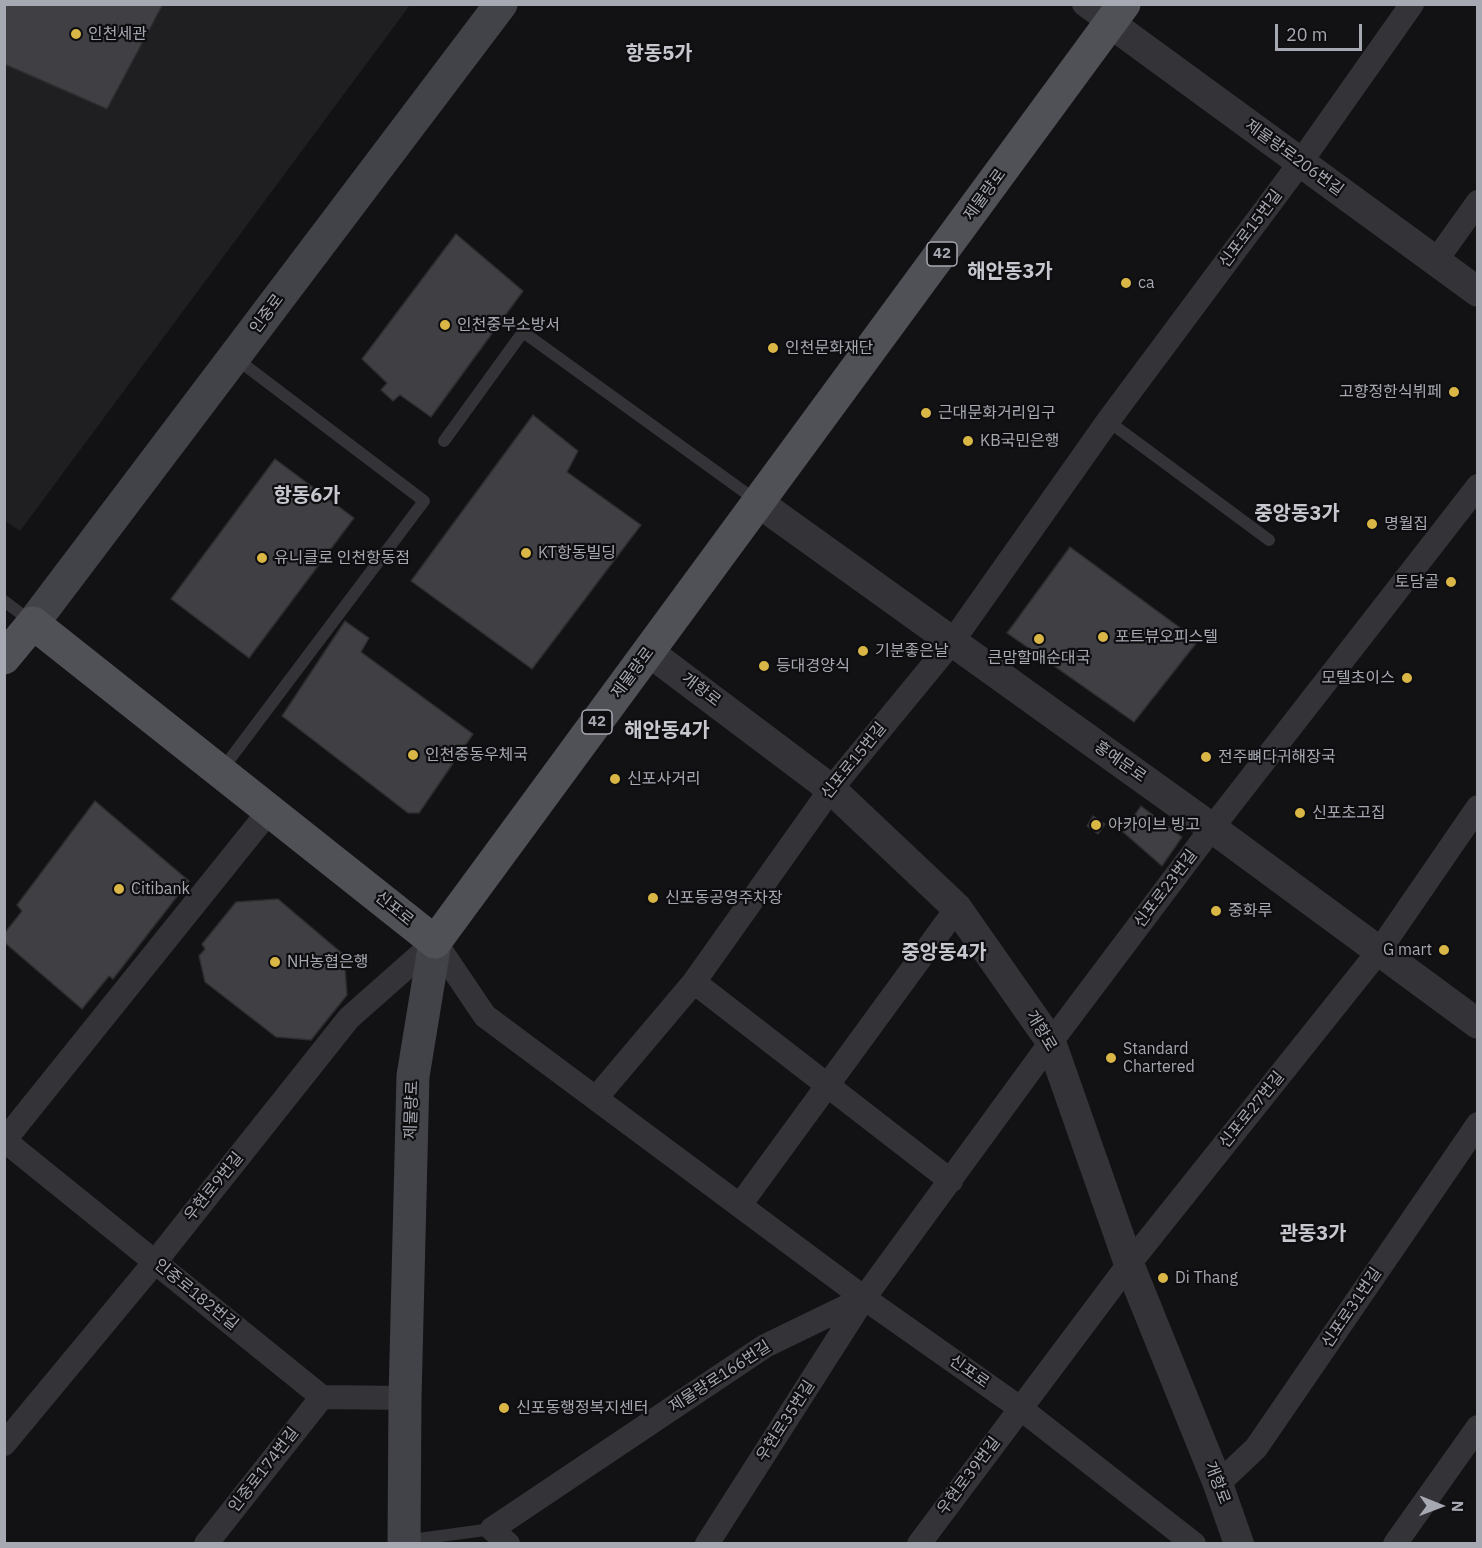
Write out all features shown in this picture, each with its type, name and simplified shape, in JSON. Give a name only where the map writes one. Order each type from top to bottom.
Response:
[{"type":"main road","name":"인중로","points":[[4,658],[33,623],[228,352],[501,4]]},
{"type":"main road","name":"제물량로","points":[[404,1543],[413,1076],[435,942],[1117,14]]},
{"type":"main road","name":"신포로","points":[[33,623],[435,942]]},
{"type":"street","points":[[1084,4],[1117,14]]},
{"type":"street","name":"신포로15번길","points":[[596,1098],[694,982],[831,789],[952,642],[1108,421],[1300,163],[1412,4]]},
{"type":"street","name":"제물량로206번길","points":[[1117,14],[1300,163],[1478,292]]},
{"type":"street","points":[[1436,262],[1478,202]]},
{"type":"street","name":"신포로23번길","points":[[864,1298],[1212,828],[1478,486]]},
{"type":"street","name":"홍예문로","points":[[759,503],[1212,828],[1478,1024]]},
{"type":"street","name":"개항로","points":[[649,652],[831,789],[957,908],[1052,1042],[1129,1264],[1218,1484],[1239,1544]]},
{"type":"street","name":"신포로27번길","points":[[1020,1408],[1129,1264],[1379,951],[1478,807]]},
{"type":"street","points":[[5,1140],[270,810]]},
{"type":"street","points":[[740,1205],[957,908]]},
{"type":"street","name":"신포로","points":[[435,942],[485,1016],[864,1298],[1020,1408],[1194,1544]]},
{"type":"street","name":"우현로9번길","points":[[4,1444],[155,1262],[349,1018],[435,942]]},
{"type":"street","points":[[694,982],[951,1181]]},
{"type":"street","name":"신포로31번길","points":[[1218,1484],[1256,1448],[1478,1124]]},
{"type":"street","name":"인중로182번길","points":[[5,1140],[322,1397]]},
{"type":"street","name":"제물량로166번길","points":[[500,1536],[765,1346],[864,1298]]},
{"type":"street","name":"우현로35번길","points":[[707,1544],[864,1298]]},
{"type":"street","points":[[322,1397],[405,1398]]},
{"type":"street","name":"인중로174번길","points":[[206,1544],[322,1397]]},
{"type":"street","name":"우현로39번길","points":[[919,1544],[1020,1408]]},
{"type":"street","points":[[1395,1544],[1478,1427]]},
{"type":"lane","points":[[444,441],[523,332],[759,503]]},
{"type":"lane","points":[[221,771],[424,501],[228,352]]},
{"type":"lane","points":[[1108,421],[1269,540]]},
{"type":"lane","points":[[4,601],[33,623]]},
{"type":"lane","name":"제물량로166번길","points":[[404,1543],[500,1536]]},
{"type":"shaded area","points":[[5,5],[410,5],[20,531],[5,521]]},
{"type":"building","name":"인천세관","points":[[4,4],[163,4],[107,109],[4,64]]},
{"type":"building","points":[[456,234],[523,291],[431,417],[400,395],[393,401],[381,390],[387,383],[362,359]]},
{"type":"building","name":"KT항동빌딩","points":[[533,415],[578,451],[567,472],[641,525],[532,669],[411,581]]},
{"type":"building","name":"유니클로 인천항동점","points":[[275,459],[354,518],[249,658],[171,599]]},
{"type":"building","name":"포트뷰오피스텔","points":[[1070,547],[1198,641],[1134,722],[1007,633]]},
{"type":"building","points":[[345,621],[369,638],[361,652],[473,734],[419,813],[408,813],[282,716]]},
{"type":"building","points":[[95,801],[189,881],[113,979],[109,976],[82,1009],[4,942],[4,934],[22,911],[17,905]]},
{"type":"building","points":[[1141,806],[1182,837],[1162,866],[1123,832]]},
{"type":"building","name":"아카이브 빙고","points":[[1093,816],[1105,824],[1098,834],[1087,826]]},
{"type":"building","points":[[278,899],[344,955],[347,995],[311,1040],[276,1037],[205,982],[199,956],[205,949],[202,944],[236,902]]},
{"type":"place","name":"인천세관","points":[[76,34]]},
{"type":"place","name":"ca","points":[[1126,283]]},
{"type":"place","name":"인천중부소방서","points":[[445,325]]},
{"type":"place","name":"인천문화재단","points":[[773,348]]},
{"type":"place","name":"고향정한식뷔페","points":[[1454,392]]},
{"type":"place","name":"근대문화거리입구","points":[[926,413]]},
{"type":"place","name":"KB국민은행","points":[[968,441]]},
{"type":"place","name":"명월집","points":[[1372,524]]},
{"type":"place","name":"KT항동빌딩","points":[[526,553]]},
{"type":"place","name":"유니클로 인천항동점","points":[[262,558]]},
{"type":"place","name":"토담골","points":[[1451,582]]},
{"type":"place","name":"포트뷰오피스텔","points":[[1103,637]]},
{"type":"place","name":"큰맘할매순대국","points":[[1039,639]]},
{"type":"place","name":"기분좋은날","points":[[863,651]]},
{"type":"place","name":"등대경양식","points":[[764,666]]},
{"type":"place","name":"모텔초이스","points":[[1407,678]]},
{"type":"place","name":"인천중동우체국","points":[[413,755]]},
{"type":"place","name":"전주뼈다귀해장국","points":[[1206,757]]},
{"type":"place","name":"신포사거리","points":[[615,779]]},
{"type":"place","name":"신포초고집","points":[[1300,813]]},
{"type":"place","name":"아카이브 빙고","points":[[1096,825]]},
{"type":"place","name":"Citibank","points":[[119,889]]},
{"type":"place","name":"신포동공영주차장","points":[[653,898]]},
{"type":"place","name":"중화루","points":[[1216,911]]},
{"type":"place","name":"G mart","points":[[1444,950]]},
{"type":"place","name":"NH농협은행","points":[[275,962]]},
{"type":"place","name":"Standard Chartered","points":[[1111,1058]]},
{"type":"place","name":"Di Thang","points":[[1163,1278]]},
{"type":"place","name":"신포동행정복지센터","points":[[504,1408]]},
{"type":"district","name":"항동5가","points":[[659,54]]},
{"type":"district","name":"해안동3가","points":[[1010,272]]},
{"type":"district","name":"항동6가","points":[[307,496]]},
{"type":"district","name":"중앙동3가","points":[[1297,514]]},
{"type":"district","name":"해안동4가","points":[[667,731]]},
{"type":"district","name":"중앙동4가","points":[[944,953]]},
{"type":"district","name":"관동3가","points":[[1313,1234]]}]
